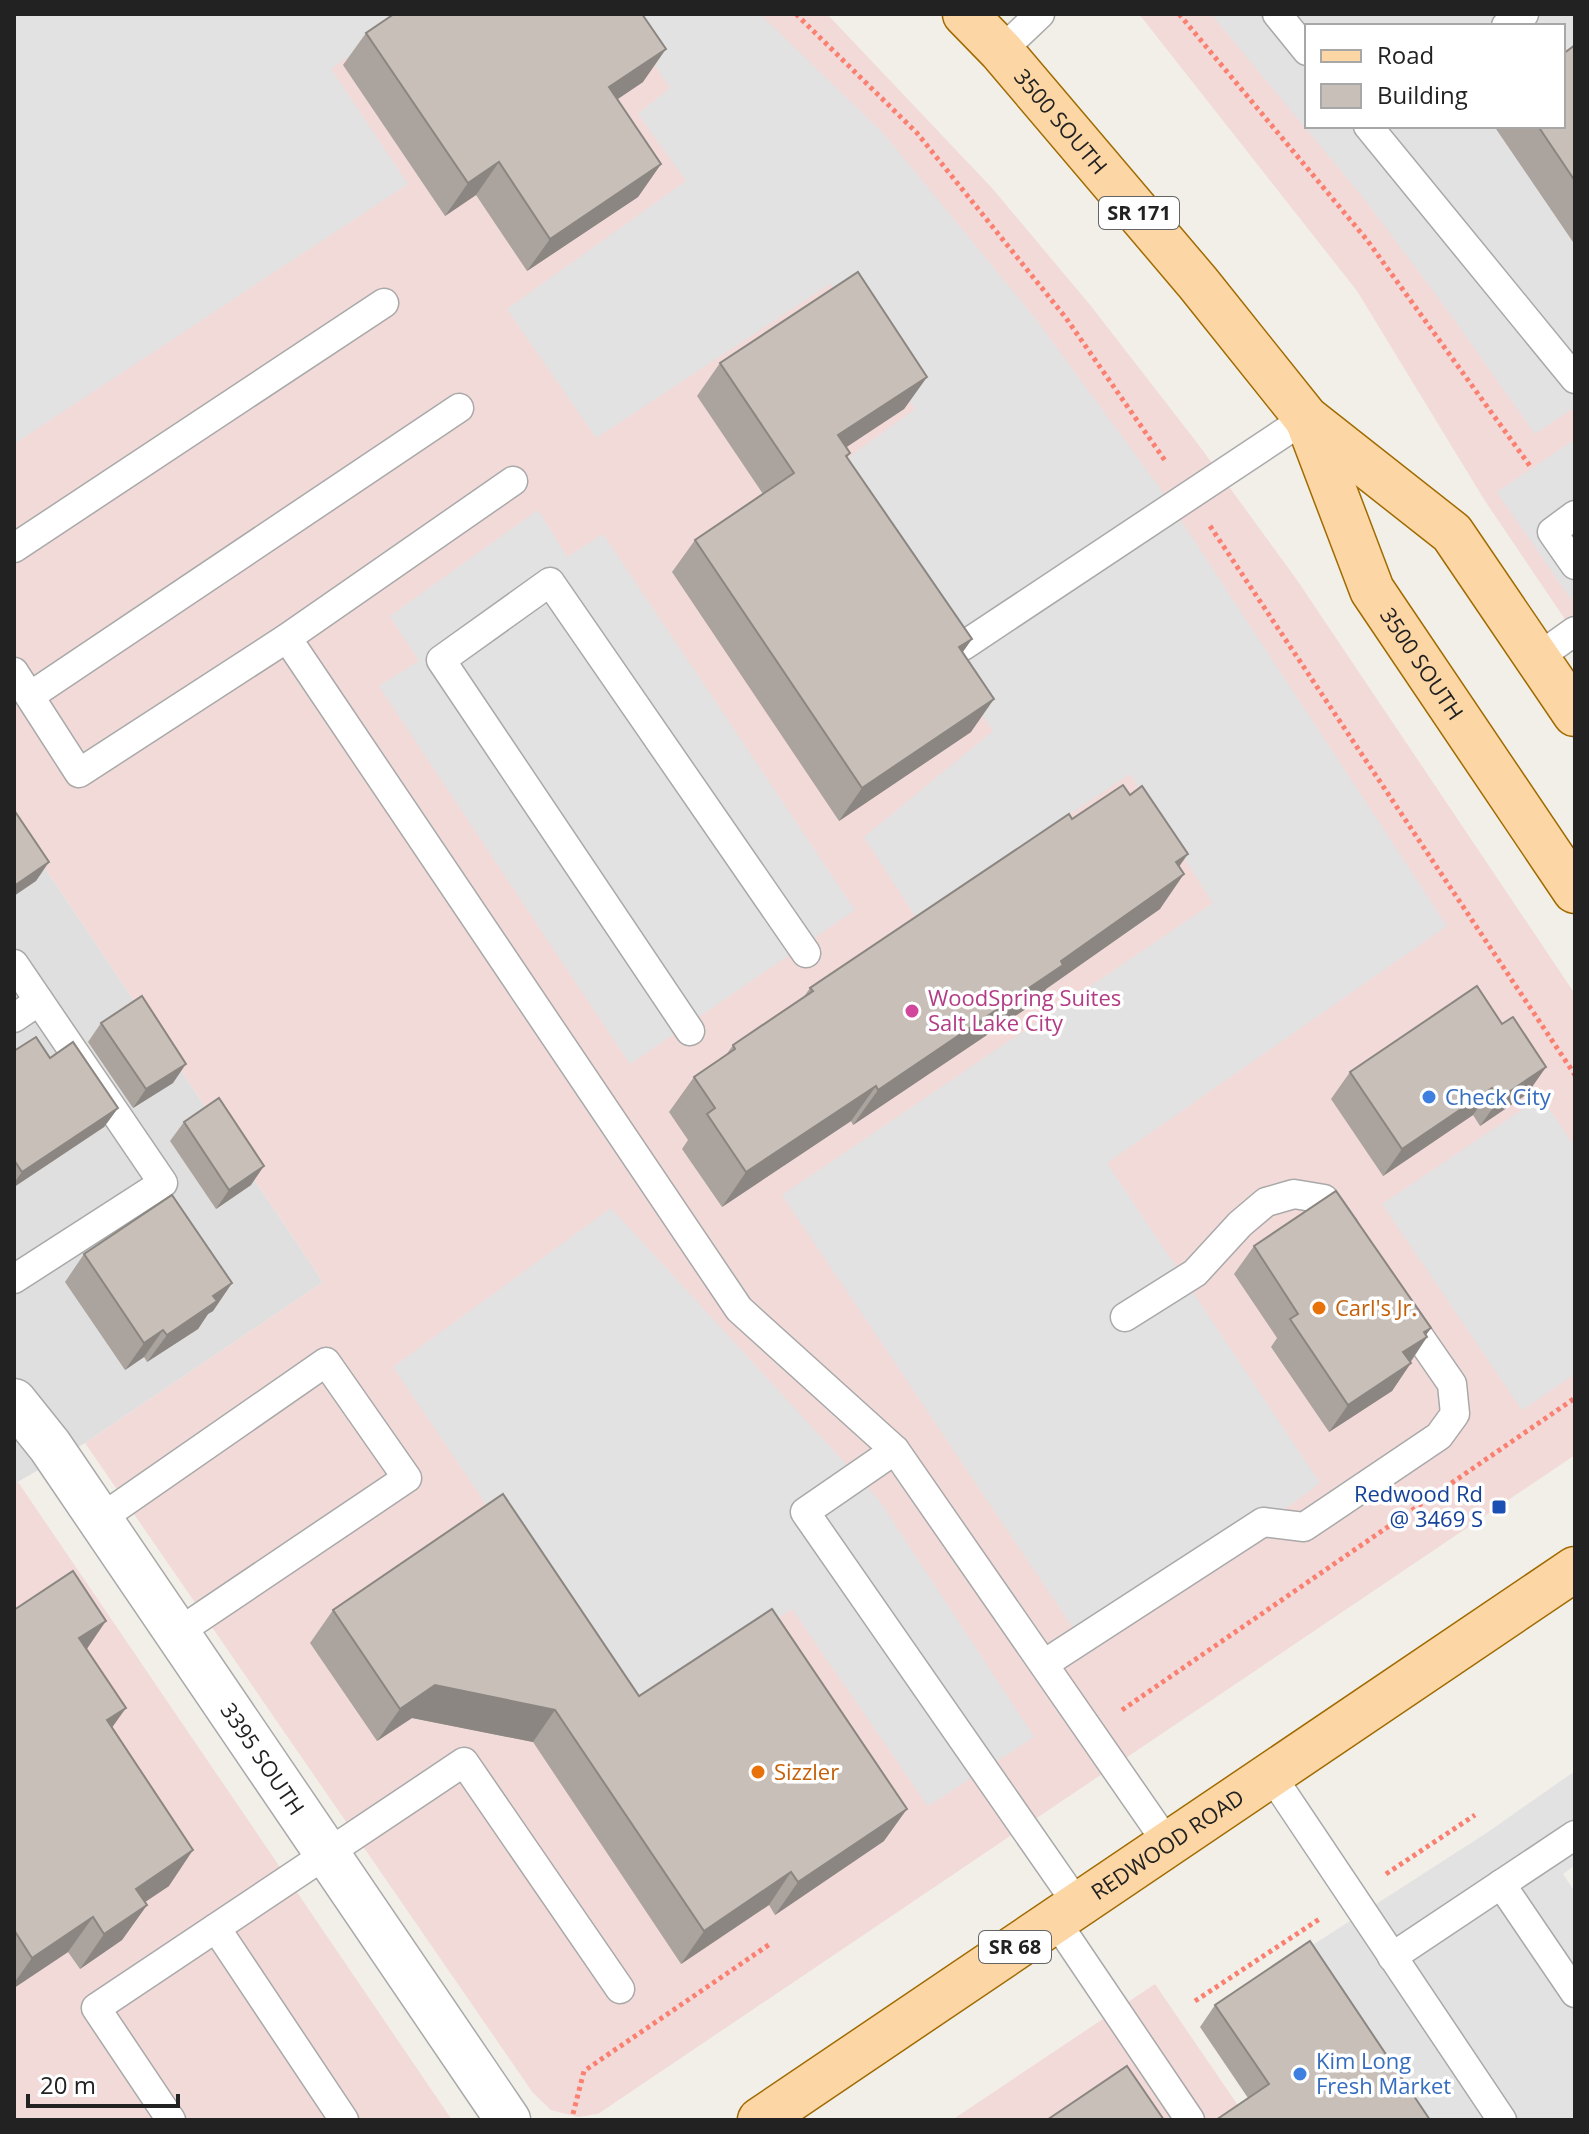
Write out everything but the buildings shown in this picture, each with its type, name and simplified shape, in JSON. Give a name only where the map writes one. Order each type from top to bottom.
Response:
[{"type":"main road","name":"3500 SOUTH","points":[[965,14],[1001,51],[1198,283],[1306,418],[1452,533],[1575,714]]},
{"type":"main road","name":"3500 SOUTH","points":[[1306,418],[1372,590],[1575,891]]},
{"type":"main road","name":"REDWOOD ROAD","points":[[760,2120],[1574,1571]]},
{"type":"street","name":"3395 SOUTH","points":[[14,1401],[50,1446],[508,2120]]},
{"type":"lane","points":[[1001,51],[1040,14]]},
{"type":"lane","points":[[1277,14],[1305,49]]},
{"type":"lane","points":[[1370,128],[1575,379]]},
{"type":"lane","points":[[14,548],[384,303]]},
{"type":"lane","points":[[30,696],[459,408]]},
{"type":"lane","points":[[963,646],[1306,418]]},
{"type":"lane","points":[[14,672],[79,773],[287,638],[513,481]]},
{"type":"lane","points":[[1575,515],[1552,532],[1575,565]]},
{"type":"lane","points":[[690,1031],[441,660],[550,582],[806,953]]},
{"type":"lane","points":[[1537,658],[1575,631]]},
{"type":"lane","points":[[287,638],[739,1309],[895,1450],[1168,1844]]},
{"type":"lane","points":[[14,964],[163,1183],[14,1279]]},
{"type":"lane","points":[[14,1018],[39,1001]]},
{"type":"lane","points":[[1125,1317],[1195,1273],[1240,1224],[1266,1202],[1294,1194],[1324,1199],[1358,1248]]},
{"type":"lane","points":[[1044,1664],[1263,1522],[1304,1527],[1439,1436],[1455,1414],[1452,1384],[1384,1285]]},
{"type":"lane","points":[[100,1519],[326,1362],[407,1478],[177,1633]]},
{"type":"lane","points":[[895,1450],[805,1512],[1067,1912],[1190,2120]]},
{"type":"lane","points":[[171,2120],[96,2008],[464,1762],[620,1989]]},
{"type":"lane","points":[[1271,1775],[1502,2120]]},
{"type":"lane","points":[[1392,1957],[1575,1835]]},
{"type":"lane","points":[[1501,1884],[1575,1993]]},
{"type":"lane","points":[[216,1928],[344,2120]]},
{"type":"path","points":[[1179,14],[1367,240],[1530,466]]},
{"type":"path","points":[[1121,1710],[1575,1398]]},
{"type":"path","points":[[1397,1867],[1475,1815]]},
{"type":"path","points":[[1195,2001],[1327,1914]]},
{"type":"path","points":[[573,2114],[584,2071],[770,1944]]},
{"type":"shaded area","points":[[14,14],[827,14],[992,188],[1091,306],[1198,444],[1297,580],[1575,994],[1575,1455],[598,2114],[578,2117],[551,2110],[533,2093],[85,1443],[323,1282],[14,822]]},
{"type":"shaded area","points":[[14,14],[408,14],[331,69],[408,184],[14,444]]},
{"type":"shaded area","points":[[622,14],[760,14],[884,134],[1035,318],[1159,487],[1447,926],[1107,1163],[1320,1483],[1090,1653],[782,1195],[1213,903],[1130,774],[916,917],[864,837],[993,731],[827,473],[915,409],[830,284],[596,438],[507,309],[686,181],[638,114],[670,88]]},
{"type":"shaded area","points":[[1139,14],[1575,14],[1575,634],[1485,501],[1357,291]]},
{"type":"shaded area","points":[[1211,14],[1575,14],[1575,62],[1565,69],[1565,24],[1305,24],[1305,127]]},
{"type":"shaded area","points":[[1305,128],[1495,128],[1575,245],[1575,407],[1535,434],[1366,201]]},
{"type":"shaded area","points":[[1575,439],[1575,605],[1497,492]]},
{"type":"shaded area","points":[[538,510],[567,557],[603,534],[855,910],[630,1064],[379,686],[419,661],[390,616]]},
{"type":"shaded area","points":[[14,822],[323,1282],[85,1443],[14,1484]]},
{"type":"shaded area","points":[[1541,1097],[1575,1147],[1575,1374],[1522,1410],[1382,1204]]},
{"type":"shaded area","points":[[611,1208],[879,1500],[1034,1737],[928,1806],[792,1609],[628,1713],[393,1367]]},
{"type":"shaded area","points":[[18,1482],[452,2120],[14,2120],[14,1484]]},
{"type":"shaded area","points":[[1575,1771],[1575,1865],[1563,1874],[1575,1892],[1575,2120],[1426,2120],[1308,1948],[1488,1832]]},
{"type":"shaded area","points":[[1155,1984],[1248,2120],[952,2120]]},
{"type":"place","name":"WoodSpring Suites Salt Lake City","points":[[912,1011]]},
{"type":"place","name":"Check City","points":[[1429,1097]]},
{"type":"place","name":"Carl's Jr.","points":[[1319,1308]]},
{"type":"place","name":"Redwood Rd @ 3469 S","points":[[1499,1507]]},
{"type":"place","name":"Sizzler","points":[[758,1772]]},
{"type":"place","name":"Kim Long Fresh Market","points":[[1300,2074]]}]
